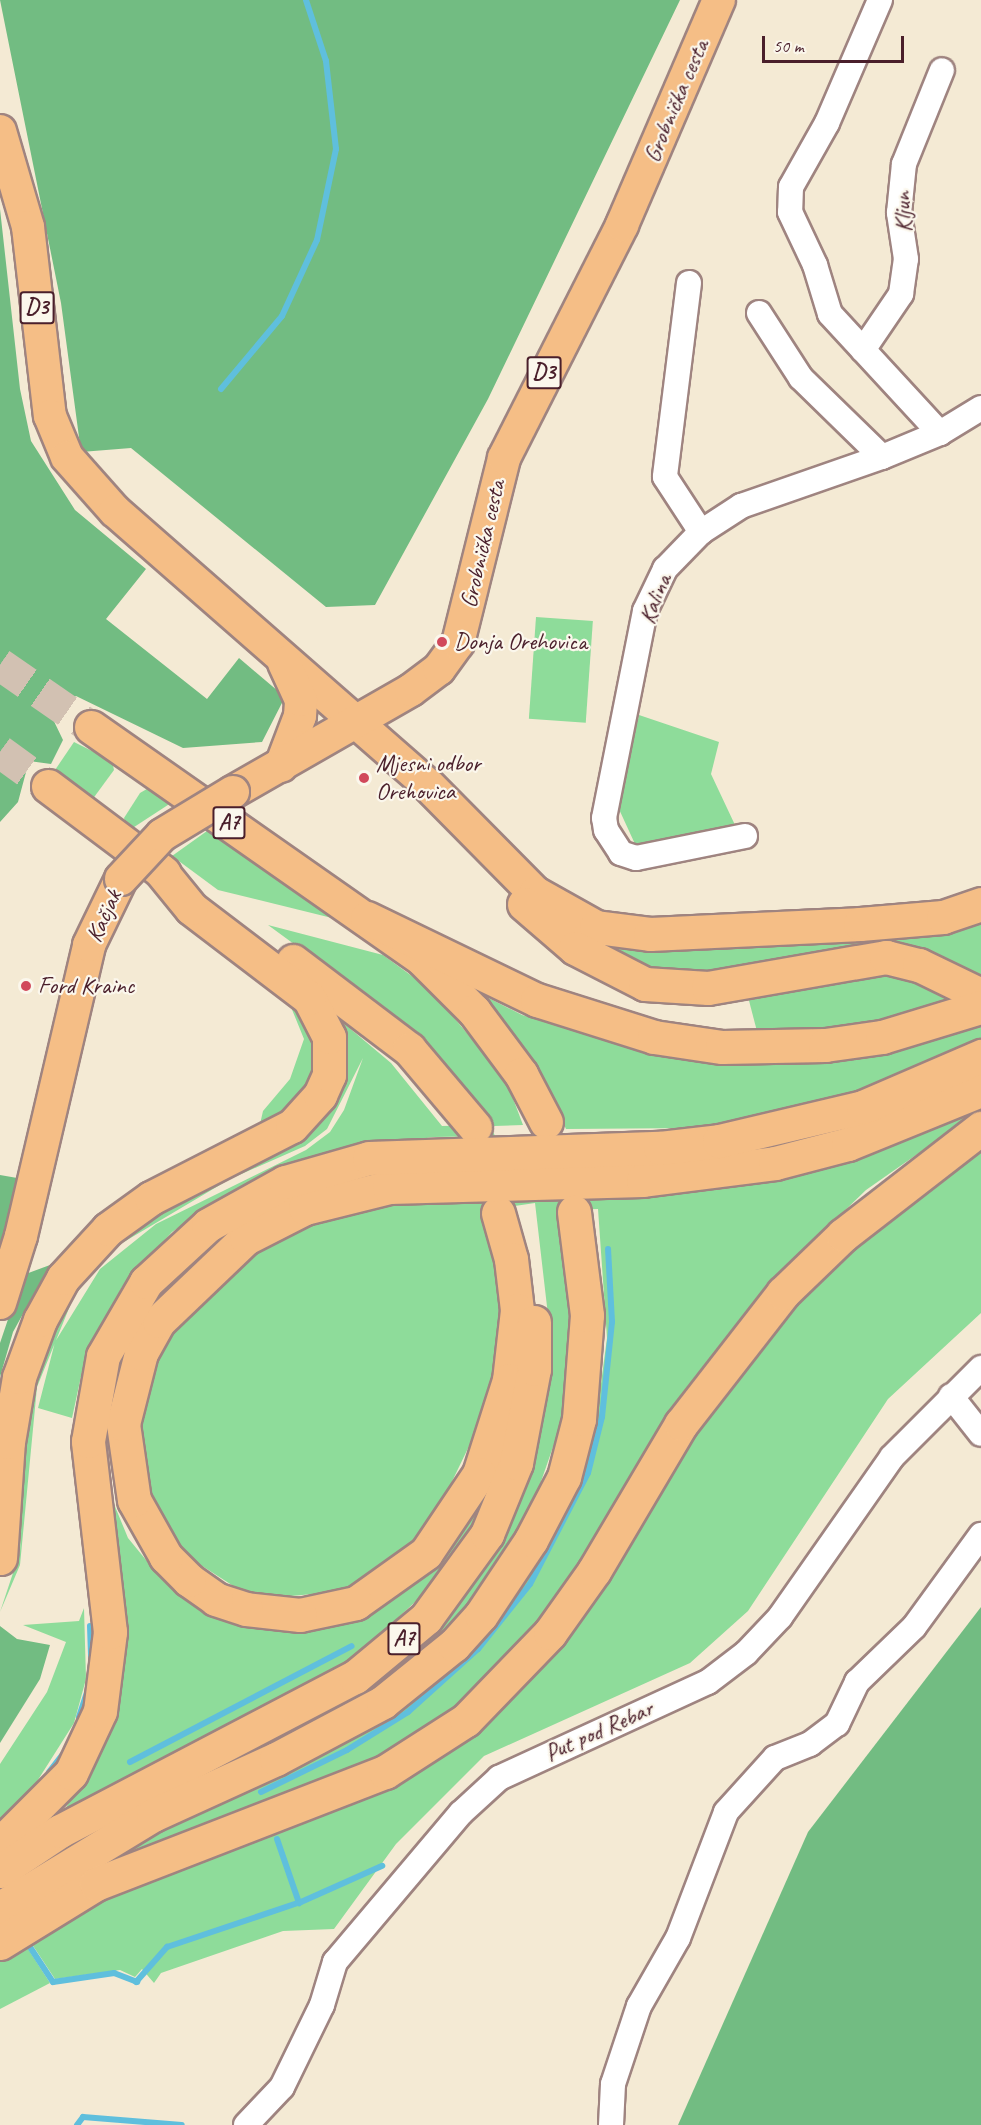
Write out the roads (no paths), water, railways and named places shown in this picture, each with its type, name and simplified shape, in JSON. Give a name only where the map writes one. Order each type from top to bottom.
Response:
[{"type":"highway","name":"A7","points":[[91,727],[423,959],[474,1011],[521,1074],[546,1122]]},
{"type":"highway","points":[[428,784],[485,845],[562,912],[624,933],[918,920],[981,904]]},
{"type":"highway","points":[[48,786],[160,870],[353,1002],[416,1057],[464,1126]]},
{"type":"highway","points":[[485,845],[514,891],[555,934],[636,982],[708,988],[886,957],[919,964],[981,995]]},
{"type":"highway","points":[[0,1558],[8,1442],[19,1377],[40,1320],[63,1278],[108,1229],[151,1198],[292,1126],[315,1102],[329,1075],[329,1037],[309,998],[191,908],[160,870]]},
{"type":"highway","points":[[367,918],[537,1000],[665,1039],[722,1047],[825,1045],[892,1035],[981,1007]]},
{"type":"highway","points":[[0,1844],[71,1773],[100,1711],[110,1632],[88,1441],[103,1356],[146,1282],[207,1225],[285,1182],[369,1158],[660,1148],[719,1141],[863,1107],[981,1056]]},
{"type":"highway","name":"A7","points":[[0,1870],[60,1831],[355,1677],[426,1618],[458,1581],[487,1534],[528,1417],[535,1331],[526,1257],[506,1212],[516,1292],[509,1380],[479,1474],[426,1553],[356,1603],[300,1615],[246,1609],[216,1599],[189,1580],[166,1557],[138,1508],[126,1470],[123,1425],[141,1353],[159,1320],[246,1238],[305,1208],[389,1187],[643,1180],[775,1164],[848,1144],[981,1090]]},
{"type":"highway","points":[[0,1942],[106,1880],[385,1772],[466,1720],[550,1633],[594,1571],[681,1424],[783,1293],[843,1235],[981,1128]]},
{"type":"highway","name":"A7","points":[[0,1908],[153,1815],[276,1759],[383,1702],[454,1645],[481,1615],[531,1540],[564,1477],[579,1419],[587,1315],[574,1212]]},
{"type":"main road","name":"Grobnička cesta","points":[[359,721],[439,669],[458,643],[504,458],[622,225],[719,0]]},
{"type":"main road","name":"D3","points":[[0,131],[28,227],[50,416],[67,457],[85,479],[280,654],[359,721]]},
{"type":"main road","points":[[280,654],[301,700],[296,735],[280,766]]},
{"type":"main road","name":"Kačjak","points":[[0,1303],[21,1236],[89,945],[121,879],[162,835],[359,721]]},
{"type":"main road","points":[[359,721],[428,784]]},
{"type":"street","points":[[880,0],[789,199],[830,314],[940,433]]},
{"type":"street","name":"Kljun","points":[[863,350],[901,294],[906,260],[899,213],[904,164],[942,69]]},
{"type":"street","points":[[689,283],[665,477],[702,532]]},
{"type":"street","points":[[759,313],[801,378],[882,457]]},
{"type":"street","name":"Kalina","points":[[744,836],[636,858],[621,853],[604,818],[645,611],[665,569],[702,532],[767,494],[882,457],[940,433],[981,408]]},
{"type":"street","name":"Put pod Rebar","points":[[246,2125],[282,2087],[322,2005],[335,1962],[461,1813],[499,1778],[708,1682],[746,1653],[780,1617],[892,1458],[981,1368]]},
{"type":"street","points":[[951,1396],[981,1434]]},
{"type":"street","points":[[611,2125],[613,2084],[639,2006],[678,1938],[726,1812],[775,1758],[810,1744],[837,1724],[857,1682],[914,1627],[981,1535]]},
{"type":"waterway","points":[[221,389],[282,316],[317,240],[336,149],[326,61],[306,0]]},
{"type":"waterway","points":[[261,1792],[347,1750],[408,1712],[478,1649],[530,1584],[588,1473],[602,1417],[612,1322],[608,1249]]},
{"type":"waterway","points":[[90,1626],[91,1659]]},
{"type":"waterway","points":[[130,1762],[352,1646]]},
{"type":"waterway","points":[[79,1717],[87,1692]]},
{"type":"waterway","points":[[49,1772],[63,1754]]},
{"type":"waterway","points":[[277,1839],[299,1903]]},
{"type":"waterway","points":[[136,1982],[167,1947],[301,1902],[382,1866]]},
{"type":"waterway","points":[[30,1947],[53,1982],[114,1973],[137,1982]]},
{"type":"waterway","points":[[77,2125],[83,2117],[182,2125]]},
{"type":"tunnel","points":[[0,664],[91,727]]},
{"type":"tunnel","points":[[0,751],[48,786]]},
{"type":"place","name":"Donja Orehovica","points":[[442,642]]},
{"type":"place","name":"Mjesni odbor Orehovica","points":[[364,778]]},
{"type":"place","name":"Ford Krainc","points":[[26,986]]}]
